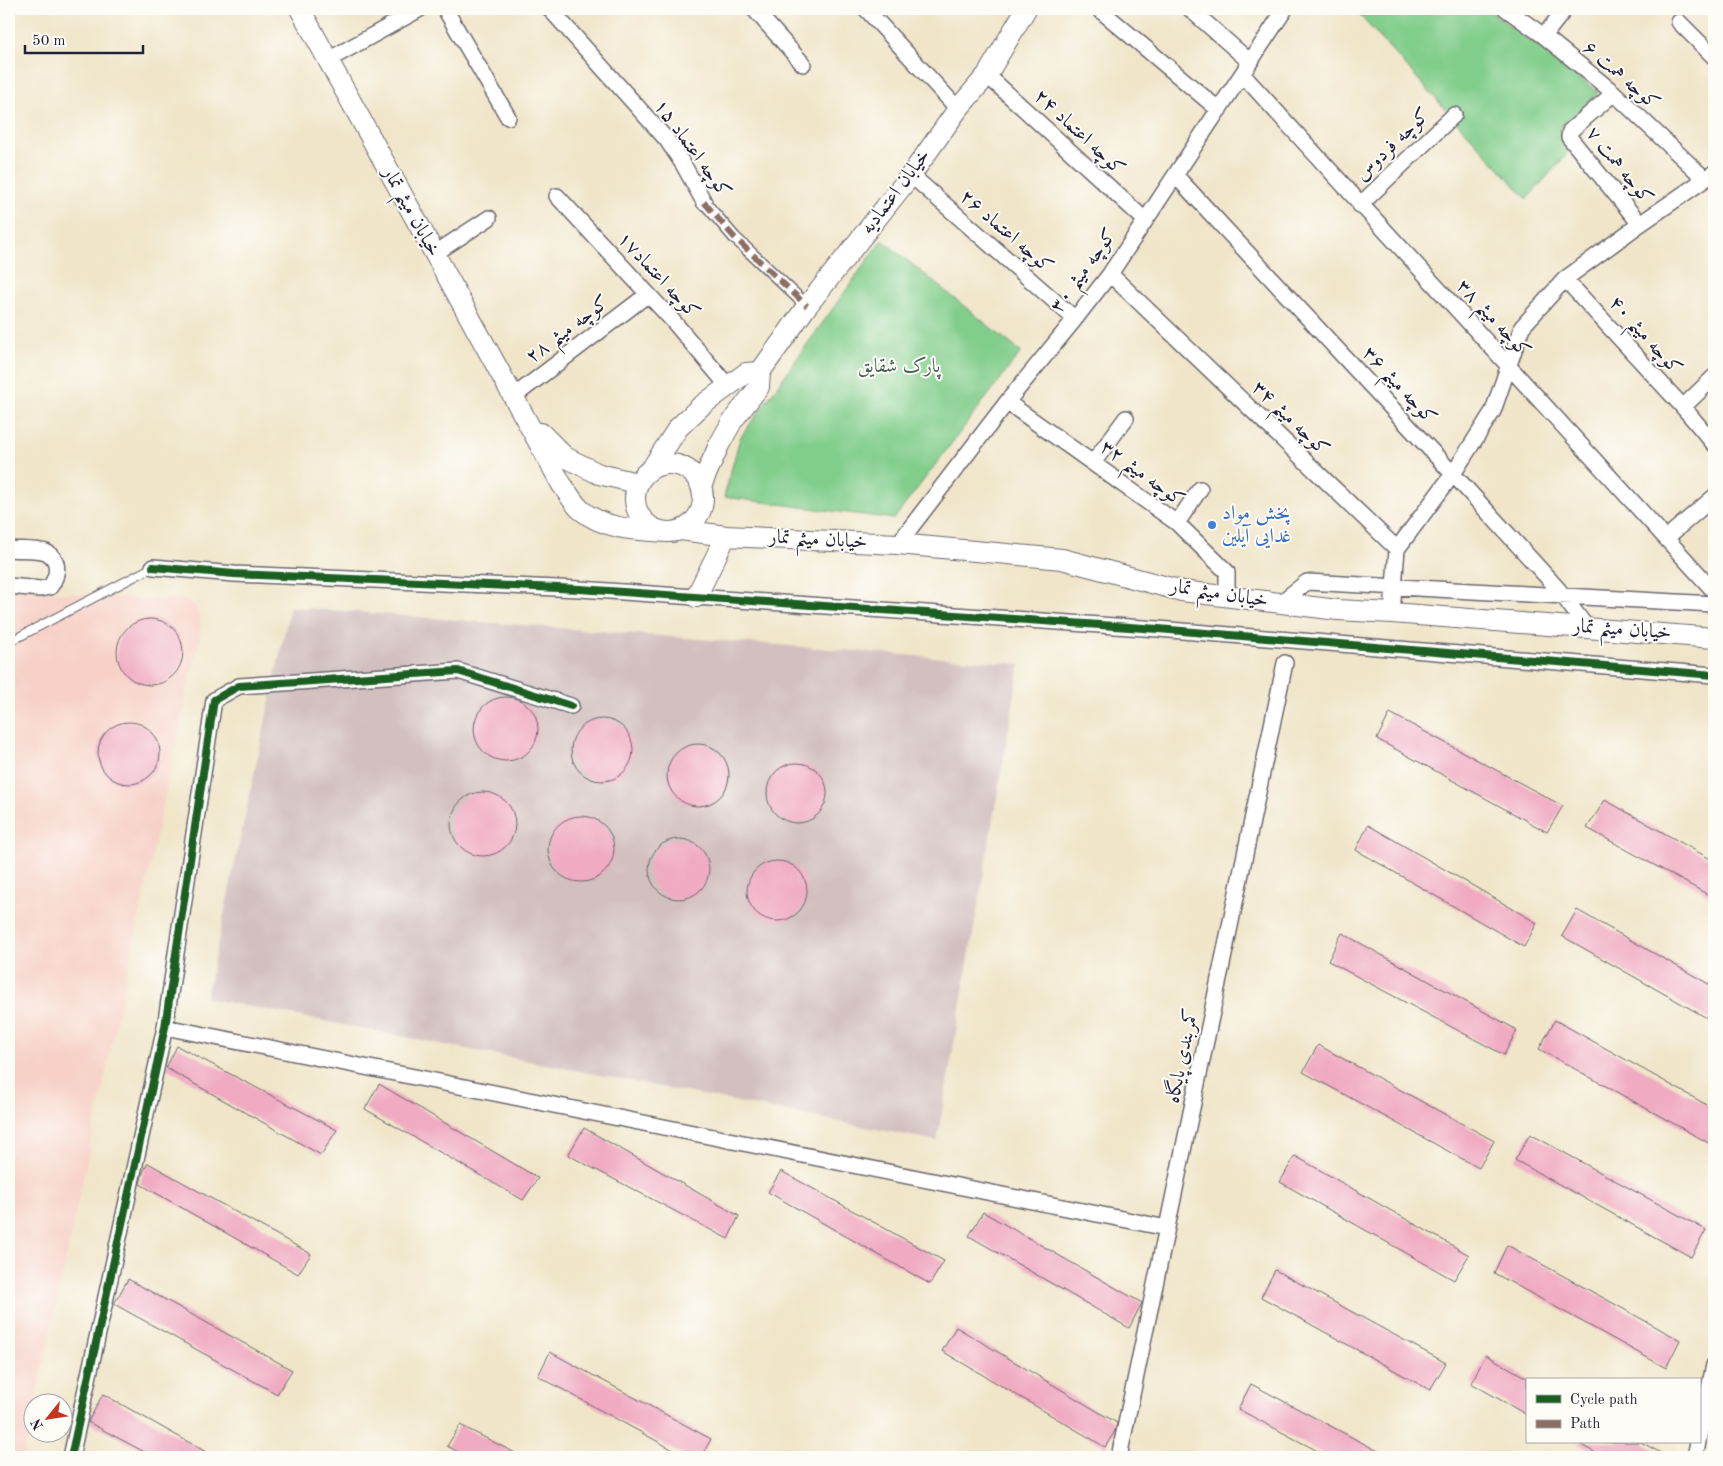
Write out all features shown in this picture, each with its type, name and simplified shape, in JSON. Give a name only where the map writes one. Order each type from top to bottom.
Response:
[{"type":"street","name":"خیابان میثم تمار","points":[[300,9],[562,485],[580,509],[596,520],[622,528],[726,536],[898,544],[1062,559],[1182,590],[1338,610],[1714,638]]},
{"type":"street","points":[[328,60],[420,9]]},
{"type":"street","points":[[445,9],[508,117]]},
{"type":"street","name":"کوچه اعتماد ۱۵","points":[[550,9],[667,140],[684,164],[704,202],[734,237],[808,306]]},
{"type":"street","points":[[754,9],[804,64]]},
{"type":"street","points":[[866,9],[958,109]]},
{"type":"street","points":[[1099,9],[1219,110]]},
{"type":"street","name":"کوچه میثم ۳۸","points":[[1190,9],[1246,68],[1360,205],[1510,366],[1714,591]]},
{"type":"street","name":"کوچه میثم ۳۰","points":[[898,544],[1007,402],[1110,274],[1285,9]]},
{"type":"street","name":"کوچه همت ۶","points":[[1506,9],[1544,36],[1614,93],[1710,176]]},
{"type":"street","points":[[1544,36],[1565,9]]},
{"type":"street","name":"خیابان اعتمادیه","points":[[702,492],[719,446],[732,420],[759,387],[760,372],[808,306],[911,174],[958,109],[987,75],[1020,12]]},
{"type":"street","points":[[1678,22],[1714,57]]},
{"type":"street","name":"کوچه اعتماد ۲۴","points":[[987,75],[1145,220]]},
{"type":"street","name":"کوچه همت ۷","points":[[1614,93],[1570,131],[1569,137],[1640,224]]},
{"type":"street","name":"کوچه فردوس","points":[[1360,205],[1454,115]]},
{"type":"street","name":"کوچه اعتماد ۲۶","points":[[911,174],[1075,319]]},
{"type":"street","name":"کوچه میثم ۳۶","points":[[1176,176],[1453,474],[1562,595],[1587,628]]},
{"type":"street","points":[[1392,613],[1397,549],[1453,474],[1493,411],[1522,327],[1565,279],[1710,176]]},
{"type":"street","name":"کوچه اعتماد۱۷","points":[[556,196],[673,321],[727,385]]},
{"type":"street","points":[[434,254],[490,218]]},
{"type":"street","name":"کوچه میثم ۳۴","points":[[1110,274],[1397,549]]},
{"type":"street","name":"کوچه میثم ۴۰","points":[[1565,279],[1683,407],[1714,444]]},
{"type":"street","name":"کوچه میثم ۲۸","points":[[513,397],[648,295]]},
{"type":"street","points":[[702,492],[700,512],[692,523],[674,531],[654,529],[644,521],[636,510],[634,497],[637,483],[652,468],[678,428],[727,385],[746,373],[760,372]]},
{"type":"street","points":[[1683,407],[1714,377]]},
{"type":"street","name":"کوچه میثم ۳۲","points":[[1007,402],[1177,523],[1227,572],[1227,597]]},
{"type":"street","name":"خیابان میثم تمار","points":[[524,415],[564,456],[599,474],[637,483]]},
{"type":"street","points":[[1093,463],[1126,418]]},
{"type":"street","points":[[652,468],[670,463],[683,466],[694,474],[712,517],[726,536],[696,597]]},
{"type":"street","points":[[1177,523],[1200,489]]},
{"type":"street","points":[[1666,538],[1714,497]]},
{"type":"street","points":[[9,549],[45,552],[53,558],[58,568],[56,578],[50,587],[40,589],[9,586]]},
{"type":"street","points":[[153,567],[234,574],[570,589],[696,597],[1168,630],[1714,675]]},
{"type":"street","points":[[1280,603],[1307,582],[1714,604]]},
{"type":"street","name":"کمربندی پایگاه","points":[[1120,1457],[1285,663]]},
{"type":"street","points":[[71,1457],[165,1027],[214,700],[240,686],[458,672],[571,706]]},
{"type":"street","points":[[165,1027],[1167,1228]]},
{"type":"street","points":[[1700,1432],[1714,1365]]},
{"type":"street","points":[[1695,1457],[1698,1444]]},
{"type":"lane","points":[[9,642],[153,567]]},
{"type":"shaded area","points":[[9,588],[149,600],[185,599],[195,606],[200,617],[200,640],[191,674],[37,1394],[22,1394],[22,1444],[27,1444],[24,1457],[9,1457]]},
{"type":"shaded area","points":[[290,607],[1020,664],[937,1141],[206,998]]},
{"type":"green space","points":[[1354,9],[1487,9],[1598,92],[1586,105],[1562,124],[1560,133],[1568,153],[1527,199]]},
{"type":"green space","name":"پارک شقایق","points":[[882,240],[1021,352],[894,519],[724,497],[740,438]]},
{"type":"building","points":[[150,619],[162,622],[173,629],[180,640],[183,652],[180,664],[173,675],[162,682],[150,685],[138,682],[127,675],[120,664],[117,652],[120,640],[127,629],[138,622]]},
{"type":"building","points":[[500,697],[512,697],[529,706],[536,717],[538,729],[536,741],[529,752],[512,761],[500,761],[488,756],[479,747],[474,735],[474,723],[479,711],[488,702]]},
{"type":"building","points":[[1390,713],[1563,806],[1547,832],[1377,739]]},
{"type":"building","points":[[596,719],[608,719],[624,728],[631,738],[633,750],[631,762],[624,772],[608,781],[596,781],[585,776],[576,767],[571,756],[571,744],[576,733],[585,724]]},
{"type":"building","points":[[129,722],[141,724],[151,731],[158,741],[160,753],[158,765],[151,775],[141,782],[129,784],[117,782],[107,775],[100,765],[98,753],[100,741],[107,731],[117,724]]},
{"type":"building","points":[[692,744],[704,744],[720,753],[727,763],[729,775],[727,787],[720,797],[704,806],[692,806],[681,801],[672,792],[667,781],[667,769],[672,758],[681,749]]},
{"type":"building","points":[[791,763],[803,763],[814,768],[822,776],[827,787],[825,805],[814,818],[803,823],[791,823],[780,818],[772,810],[767,799],[767,787],[772,776],[780,768]]},
{"type":"building","points":[[483,792],[495,795],[506,801],[512,812],[515,824],[512,836],[506,847],[495,853],[483,856],[471,853],[460,847],[454,836],[451,824],[454,812],[460,801],[471,795]]},
{"type":"building","points":[[1605,800],[1714,861],[1714,898],[1587,828]]},
{"type":"building","points":[[581,816],[594,819],[604,826],[611,836],[614,849],[611,862],[604,872],[594,879],[581,882],[568,879],[558,872],[551,862],[548,849],[551,836],[558,826],[568,819]]},
{"type":"building","points":[[1368,825],[1537,923],[1524,947],[1356,850]]},
{"type":"building","points":[[673,839],[685,839],[696,844],[704,852],[709,863],[707,881],[696,894],[685,899],[673,899],[662,894],[654,886],[649,875],[649,863],[654,852],[662,844]]},
{"type":"building","points":[[771,861],[783,861],[794,866],[802,874],[807,885],[805,903],[794,916],[783,921],[771,921],[760,916],[752,908],[747,897],[747,885],[752,874],[760,866]]},
{"type":"building","points":[[1577,910],[1714,987],[1714,1022],[1562,936]]},
{"type":"building","points":[[1342,933],[1517,1030],[1504,1055],[1328,961]]},
{"type":"building","points":[[1555,1020],[1714,1109],[1714,1146],[1539,1049]]},
{"type":"building","points":[[1318,1045],[1494,1141],[1479,1168],[1303,1072]]},
{"type":"building","points":[[177,1046],[337,1130],[321,1155],[166,1068]]},
{"type":"building","points":[[379,1084],[538,1178],[523,1200],[365,1109]]},
{"type":"building","points":[[584,1128],[739,1216],[728,1239],[568,1155]]},
{"type":"building","points":[[1530,1134],[1706,1230],[1691,1257],[1515,1160]]},
{"type":"building","points":[[1295,1156],[1469,1255],[1454,1280],[1280,1182]]},
{"type":"building","points":[[148,1163],[311,1254],[298,1274],[140,1184]]},
{"type":"building","points":[[781,1171],[944,1261],[930,1284],[768,1192]]},
{"type":"building","points":[[983,1212],[1142,1303],[1129,1328],[969,1236]]},
{"type":"building","points":[[1507,1245],[1680,1340],[1666,1368],[1494,1273]]},
{"type":"building","points":[[1275,1270],[1446,1363],[1430,1390],[1261,1297]]},
{"type":"building","points":[[128,1279],[292,1370],[277,1394],[114,1304]]},
{"type":"building","points":[[956,1327],[1117,1423],[1115,1431],[1105,1447],[942,1351]]},
{"type":"building","points":[[550,1352],[711,1439],[701,1457],[686,1457],[538,1376]]},
{"type":"building","points":[[1486,1355],[1527,1378],[1526,1414],[1471,1383]]},
{"type":"building","points":[[1251,1384],[1389,1457],[1329,1457],[1238,1409]]},
{"type":"building","points":[[103,1394],[215,1457],[154,1457],[88,1422]]},
{"type":"building","points":[[460,1425],[523,1457],[468,1457],[447,1446]]},
{"type":"building","points":[[1580,1444],[1645,1444],[1668,1457],[1603,1457]]},
{"type":"marked path","points":[[704,202],[734,237],[807,306]]},
{"type":"cycle path","points":[[153,567],[234,574],[580,589],[1158,629],[1714,675]]},
{"type":"cycle path","points":[[71,1457],[165,1027],[214,700],[239,686],[458,671],[571,706]]},
{"type":"place","name":"پخش مواد غدایی آیلین","points":[[1212,525]]}]
